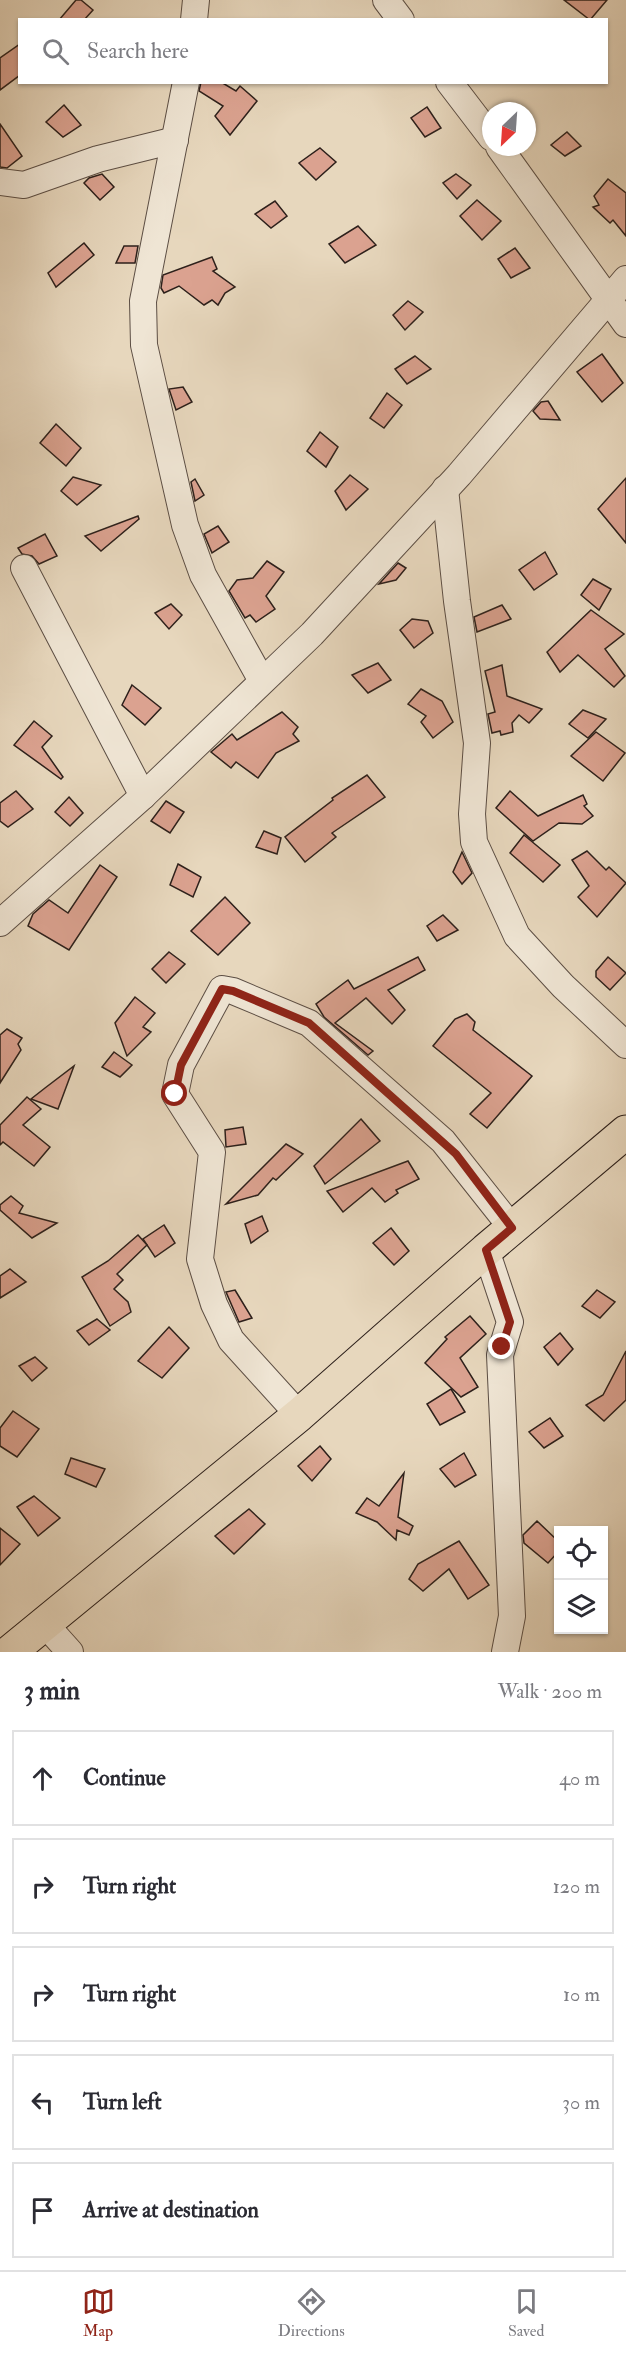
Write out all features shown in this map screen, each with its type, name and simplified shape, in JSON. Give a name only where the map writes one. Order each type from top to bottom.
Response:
[{"type":"main road","points":[[10,1652],[299,1415],[486,1250],[626,1132]]},
{"type":"street","points":[[194,18],[196,0]]},
{"type":"street","points":[[386,0],[400,18]]},
{"type":"street","points":[[186,84],[143,301],[144,345],[185,525],[203,575],[262,681]]},
{"type":"street","points":[[451,84],[482,125]]},
{"type":"street","points":[[0,182],[24,185],[98,159],[175,140]]},
{"type":"street","points":[[506,156],[566,237],[606,299],[626,324]]},
{"type":"street","points":[[0,923],[143,795],[312,634],[445,489],[606,299],[626,279]]},
{"type":"street","points":[[445,489],[457,601],[477,743],[472,814],[474,842],[517,936],[562,986],[626,1045]]},
{"type":"street","points":[[24,568],[143,795]]},
{"type":"street","points":[[299,1415],[231,1340],[214,1304],[200,1258],[212,1152],[175,1094],[181,1065],[222,989],[233,991],[309,1023],[450,1147],[512,1228]]},
{"type":"street","points":[[486,1250],[510,1322],[501,1355],[512,1616],[505,1652]]},
{"type":"street","points":[[44,1623],[70,1652]]},
{"type":"building","points":[[76,0],[81,0],[93,10],[86,18],[61,18]]},
{"type":"building","points":[[564,0],[607,0],[592,18],[587,18]]},
{"type":"building","points":[[18,45],[18,76],[0,90],[0,58]]},
{"type":"building","points":[[201,84],[224,84],[236,91],[240,86],[257,101],[230,135],[215,116],[223,106],[199,91]]},
{"type":"building","points":[[64,105],[81,125],[63,137],[46,122]]},
{"type":"building","points":[[427,107],[441,128],[425,137],[411,118]]},
{"type":"building","points":[[0,124],[22,156],[7,168],[0,167]]},
{"type":"building","points":[[567,132],[581,146],[565,156],[551,145]]},
{"type":"building","points":[[320,148],[336,162],[316,180],[299,163]]},
{"type":"building","points":[[102,174],[114,187],[100,200],[84,183],[89,178]]},
{"type":"building","points":[[456,174],[471,185],[457,199],[443,183]]},
{"type":"building","points":[[608,179],[626,193],[626,236],[613,220],[610,223],[593,207],[599,205],[594,196]]},
{"type":"building","points":[[477,200],[501,221],[482,240],[460,216]]},
{"type":"building","points":[[275,201],[287,216],[271,228],[255,214]]},
{"type":"building","points":[[358,226],[376,245],[345,263],[329,244]]},
{"type":"building","points":[[84,243],[94,255],[56,287],[48,273]]},
{"type":"building","points":[[124,246],[138,246],[135,263],[116,263]]},
{"type":"building","points":[[515,248],[530,268],[511,278],[498,259]]},
{"type":"building","points":[[212,257],[217,269],[213,271],[235,287],[225,293],[218,305],[212,300],[204,305],[179,286],[164,293],[161,288],[163,275]]},
{"type":"building","points":[[408,301],[423,312],[405,330],[393,315]]},
{"type":"building","points":[[602,354],[623,383],[602,402],[577,372]]},
{"type":"building","points":[[415,356],[431,369],[407,384],[395,369]]},
{"type":"building","points":[[183,387],[192,402],[176,410],[169,389]]},
{"type":"building","points":[[387,393],[402,405],[384,428],[370,418]]},
{"type":"building","points":[[548,401],[560,420],[540,419],[533,411],[541,402]]},
{"type":"building","points":[[56,424],[81,448],[66,466],[40,443]]},
{"type":"building","points":[[320,432],[338,447],[326,467],[307,451]]},
{"type":"building","points":[[350,475],[368,489],[346,510],[335,491]]},
{"type":"building","points":[[73,477],[101,485],[77,505],[61,491]]},
{"type":"building","points":[[626,478],[626,543],[598,509]]},
{"type":"building","points":[[195,479],[204,495],[195,501],[191,482]]},
{"type":"building","points":[[138,516],[139,519],[101,551],[85,536]]},
{"type":"building","points":[[218,526],[229,542],[212,553],[204,534]]},
{"type":"building","points":[[45,534],[57,556],[39,564],[32,556],[22,554],[18,548]]},
{"type":"building","points":[[545,552],[557,574],[534,590],[519,570]]},
{"type":"building","points":[[267,561],[284,572],[266,596],[275,609],[256,622],[250,615],[245,618],[229,591],[237,580],[253,578]]},
{"type":"building","points":[[398,563],[406,568],[396,580],[379,584]]},
{"type":"building","points":[[593,579],[611,589],[599,610],[581,595]]},
{"type":"building","points":[[171,604],[182,615],[169,629],[155,613]]},
{"type":"building","points":[[502,605],[511,619],[477,632],[474,617]]},
{"type":"building","points":[[591,610],[624,634],[605,649],[625,676],[614,687],[578,655],[560,672],[547,652]]},
{"type":"building","points":[[412,619],[428,621],[433,633],[414,648],[400,630]]},
{"type":"building","points":[[378,663],[391,680],[368,693],[352,675]]},
{"type":"building","points":[[502,665],[507,696],[542,709],[529,723],[519,715],[512,723],[513,732],[501,735],[500,731],[492,733],[488,714],[495,712],[485,671]]},
{"type":"building","points":[[132,685],[161,708],[145,725],[122,705]]},
{"type":"building","points":[[421,689],[442,701],[453,722],[433,738],[421,722],[426,716],[408,704]]},
{"type":"building","points":[[583,710],[606,719],[588,738],[569,724]]},
{"type":"building","points":[[282,712],[298,727],[293,734],[299,741],[276,753],[258,778],[236,762],[231,768],[211,752],[232,734],[237,740]]},
{"type":"building","points":[[34,721],[52,736],[42,747],[63,777],[61,779],[14,745]]},
{"type":"building","points":[[596,732],[625,753],[603,781],[571,756]]},
{"type":"building","points":[[367,775],[385,797],[332,833],[336,837],[305,862],[285,837],[333,800],[332,798]]},
{"type":"building","points":[[16,791],[33,809],[8,827],[0,821],[0,803]]},
{"type":"building","points":[[510,791],[538,816],[583,795],[587,804],[584,806],[593,816],[582,824],[559,823],[533,841],[496,808]]},
{"type":"building","points":[[69,797],[83,813],[70,826],[55,812]]},
{"type":"building","points":[[166,801],[184,812],[170,833],[151,821]]},
{"type":"building","points":[[264,831],[281,838],[277,854],[256,847]]},
{"type":"building","points":[[524,835],[560,865],[543,882],[510,853]]},
{"type":"building","points":[[587,851],[606,870],[609,867],[626,883],[597,917],[578,897],[589,886],[572,860]]},
{"type":"building","points":[[462,852],[472,873],[462,884],[453,872]]},
{"type":"building","points":[[178,864],[201,877],[193,897],[170,885]]},
{"type":"building","points":[[100,865],[117,877],[69,950],[28,926],[33,914],[49,900],[68,913]]},
{"type":"building","points":[[225,897],[250,923],[218,955],[191,931]]},
{"type":"building","points":[[443,915],[458,930],[437,941],[427,926]]},
{"type":"building","points":[[169,952],[185,964],[166,983],[152,969]]},
{"type":"building","points":[[418,957],[425,970],[388,990],[405,1010],[392,1024],[366,998],[335,1023],[373,1051],[368,1055],[324,1017],[316,1004],[348,980],[354,989]]},
{"type":"building","points":[[608,957],[626,973],[610,990],[596,977],[596,971]]},
{"type":"building","points":[[135,997],[155,1013],[143,1027],[151,1032],[127,1056],[115,1023]]},
{"type":"building","points":[[467,1014],[475,1022],[473,1030],[532,1076],[487,1128],[470,1114],[491,1093],[433,1046],[455,1019]]},
{"type":"building","points":[[7,1029],[22,1038],[18,1044],[21,1050],[0,1083],[0,1035]]},
{"type":"building","points":[[114,1052],[132,1065],[120,1077],[102,1067]]},
{"type":"building","points":[[74,1066],[58,1109],[31,1099],[45,1088]]},
{"type":"building","points":[[27,1097],[41,1109],[23,1125],[50,1147],[34,1166],[3,1142],[0,1145],[0,1125]]},
{"type":"building","points":[[361,1119],[380,1141],[325,1184],[314,1166]]},
{"type":"building","points":[[243,1127],[246,1144],[226,1147],[225,1130]]},
{"type":"building","points":[[286,1144],[303,1154],[276,1180],[273,1178],[258,1195],[226,1204]]},
{"type":"building","points":[[408,1161],[419,1179],[396,1190],[398,1193],[385,1202],[372,1188],[343,1212],[327,1191]]},
{"type":"building","points":[[11,1196],[23,1206],[19,1213],[57,1223],[32,1238],[0,1210],[0,1205]]},
{"type":"building","points":[[262,1216],[268,1231],[251,1243],[245,1224]]},
{"type":"building","points":[[164,1225],[175,1243],[155,1257],[143,1239]]},
{"type":"building","points":[[391,1228],[409,1251],[394,1265],[373,1243]]},
{"type":"building","points":[[138,1235],[147,1245],[117,1274],[123,1280],[114,1289],[128,1302],[131,1312],[110,1326],[82,1277],[108,1261]]},
{"type":"building","points":[[10,1269],[26,1282],[0,1298],[0,1276]]},
{"type":"building","points":[[235,1290],[252,1318],[239,1322],[226,1292]]},
{"type":"building","points":[[597,1290],[615,1302],[600,1318],[582,1306]]},
{"type":"building","points":[[470,1316],[486,1334],[460,1358],[478,1387],[461,1397],[425,1363],[447,1339],[445,1337]]},
{"type":"building","points":[[97,1319],[110,1330],[89,1345],[77,1331]]},
{"type":"building","points":[[169,1327],[189,1348],[162,1378],[138,1361]]},
{"type":"building","points":[[560,1333],[573,1349],[558,1365],[544,1347]]},
{"type":"building","points":[[626,1351],[626,1400],[604,1421],[586,1405],[603,1395]]},
{"type":"building","points":[[35,1357],[47,1368],[32,1381],[19,1366]]},
{"type":"building","points":[[451,1389],[465,1412],[440,1425],[427,1404]]},
{"type":"building","points":[[13,1411],[39,1429],[17,1457],[0,1446],[0,1428]]},
{"type":"building","points":[[550,1418],[563,1436],[544,1448],[529,1432]]},
{"type":"building","points":[[320,1446],[331,1459],[312,1481],[298,1466]]},
{"type":"building","points":[[464,1453],[476,1475],[455,1487],[440,1469]]},
{"type":"building","points":[[71,1458],[105,1469],[96,1487],[65,1474]]},
{"type":"building","points":[[404,1473],[398,1517],[413,1526],[409,1535],[397,1530],[396,1540],[377,1522],[356,1513],[367,1498],[379,1506]]},
{"type":"building","points":[[34,1496],[60,1518],[38,1536],[17,1507]]},
{"type":"building","points":[[249,1509],[265,1524],[234,1554],[215,1536]]},
{"type":"building","points":[[537,1521],[554,1537],[554,1556],[548,1563],[524,1543],[523,1535]]},
{"type":"building","points":[[0,1528],[20,1544],[0,1565]]},
{"type":"building","points":[[459,1541],[489,1585],[468,1599],[449,1569],[423,1591],[409,1579],[418,1564]]},
{"type":"route","points":[[175,1094],[181,1065],[222,989],[233,991],[309,1023],[456,1154],[512,1228],[486,1250],[510,1322],[502,1347]]}]
